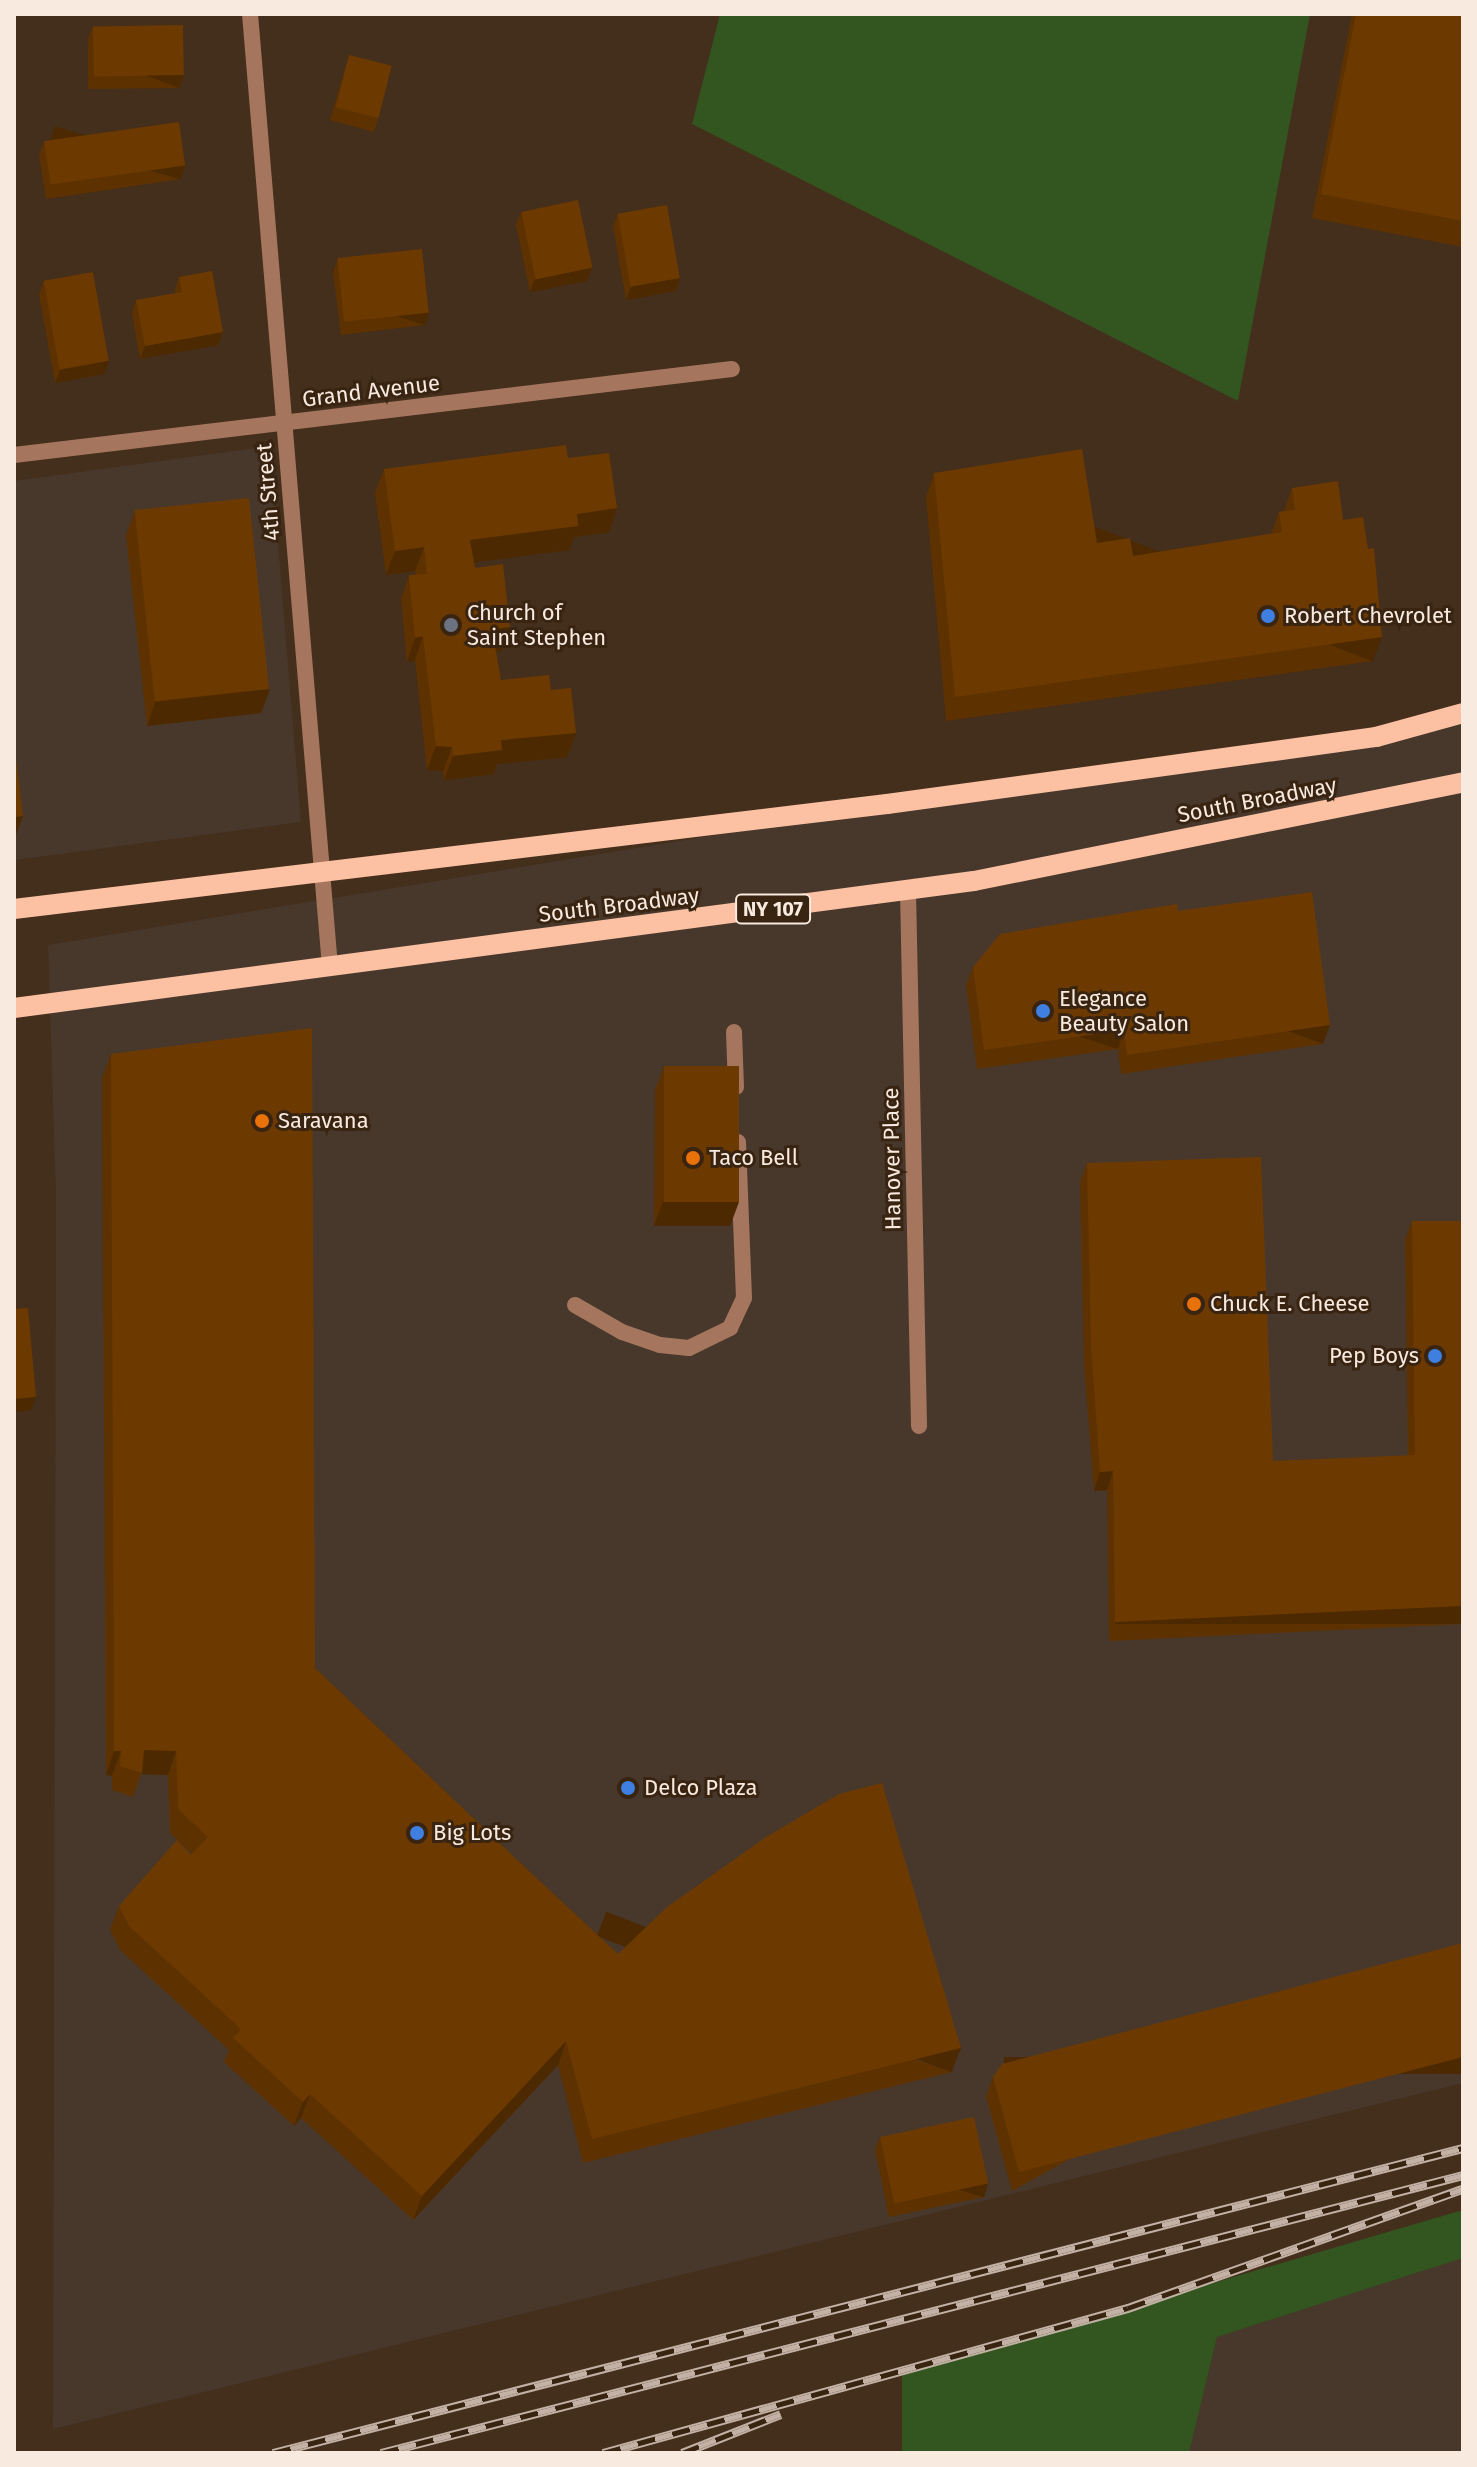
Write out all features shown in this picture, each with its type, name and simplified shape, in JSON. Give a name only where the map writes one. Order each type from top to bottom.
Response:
[{"type":"main road","name":"South Broadway","points":[[14,909],[872,806],[1361,740],[1463,713]]},
{"type":"main road","name":"South Broadway","points":[[14,1008],[908,891],[1463,782]]},
{"type":"street","name":"4th Street","points":[[250,14],[330,967]]},
{"type":"street","name":"Grand Avenue","points":[[14,455],[732,369]]},
{"type":"street","name":"Hanover Place","points":[[908,891],[919,1426]]},
{"type":"street","points":[[575,1305],[622,1332],[660,1345],[689,1348],[730,1328],[744,1298],[734,1032]]},
{"type":"shaded area","points":[[270,446],[301,822],[14,860],[14,481]]},
{"type":"shaded area","points":[[1463,712],[1463,2083],[53,2429],[56,1198],[48,945]]},
{"type":"shaded area","points":[[1463,2258],[1463,2453],[1189,2453],[1217,2337]]},
{"type":"green space","points":[[720,14],[1310,14],[1238,401],[692,124]]},
{"type":"green space","points":[[1463,2210],[1463,2258],[1217,2337],[1189,2453],[902,2453],[902,2374]]},
{"type":"building","points":[[1356,14],[1463,14],[1463,221],[1321,194]]},
{"type":"building","points":[[183,25],[184,75],[94,77],[93,27]]},
{"type":"building","points":[[349,55],[392,66],[379,118],[336,107]]},
{"type":"building","points":[[179,122],[185,166],[50,184],[44,141]]},
{"type":"building","points":[[578,200],[592,267],[536,280],[521,212]]},
{"type":"building","points":[[667,205],[680,278],[631,287],[618,214]]},
{"type":"building","points":[[422,249],[429,313],[344,322],[337,258]]},
{"type":"building","points":[[212,271],[223,332],[145,346],[136,300],[182,292],[179,277]]},
{"type":"building","points":[[93,272],[109,361],[59,369],[44,281]]},
{"type":"building","name":"Church of Saint Stephen","points":[[566,445],[568,458],[609,453],[617,508],[577,514],[578,526],[470,540],[475,568],[503,564],[510,627],[492,629],[501,680],[549,675],[551,690],[571,688],[576,733],[501,740],[502,750],[453,756],[452,747],[436,746],[423,636],[415,638],[409,575],[427,574],[424,547],[395,551],[384,469]]},
{"type":"building","points":[[1082,449],[1097,543],[1130,538],[1133,556],[1282,532],[1279,512],[1295,510],[1292,488],[1338,481],[1343,520],[1363,517],[1368,549],[1374,548],[1382,637],[955,697],[934,473]]},
{"type":"building","points":[[249,498],[269,689],[155,701],[135,510]]},
{"type":"building","points":[[14,743],[23,816],[14,817]]},
{"type":"building","points":[[1312,892],[1330,1025],[1127,1055],[1124,1030],[984,1050],[973,967],[1000,934],[1177,904],[1178,911]]},
{"type":"building","points":[[312,1028],[315,1668],[618,1954],[667,1907],[766,1837],[839,1794],[882,1783],[961,2048],[592,2139],[566,2041],[422,2196],[310,2094],[303,2102],[233,2038],[241,2029],[129,1926],[119,1906],[177,1840],[191,1855],[208,1837],[178,1809],[176,1751],[144,1750],[142,1773],[120,1766],[121,1751],[114,1751],[111,1054]]},
{"type":"building","name":"Taco Bell","points":[[664,1066],[739,1066],[739,1202],[664,1202]]},
{"type":"building","points":[[1261,1157],[1273,1461],[1415,1455],[1412,1221],[1463,1221],[1463,1606],[1115,1622],[1113,1471],[1100,1472],[1091,1347],[1087,1163]]},
{"type":"building","points":[[28,1308],[36,1397],[14,1399],[14,1309]]},
{"type":"building","points":[[1463,1943],[1463,2057],[1019,2172],[993,2077],[1002,2064]]},
{"type":"building","points":[[974,2117],[988,2184],[894,2203],[880,2137]]},
{"type":"railway","points":[[273,2453],[1463,2148]]},
{"type":"railway","points":[[381,2453],[1463,2175]]},
{"type":"railway","points":[[603,2453],[1128,2308],[1463,2189]]},
{"type":"railway","points":[[682,2453],[781,2414]]},
{"type":"place","name":"Robert Chevrolet","points":[[1268,616]]},
{"type":"place","name":"Church of Saint Stephen","points":[[451,625]]},
{"type":"place","name":"Elegance Beauty Salon","points":[[1043,1011]]},
{"type":"place","name":"Saravana","points":[[262,1121]]},
{"type":"place","name":"Taco Bell","points":[[693,1158]]},
{"type":"place","name":"Chuck E. Cheese","points":[[1194,1304]]},
{"type":"place","name":"Pep Boys","points":[[1435,1356]]},
{"type":"place","name":"Delco Plaza","points":[[628,1788]]},
{"type":"place","name":"Big Lots","points":[[417,1833]]}]
